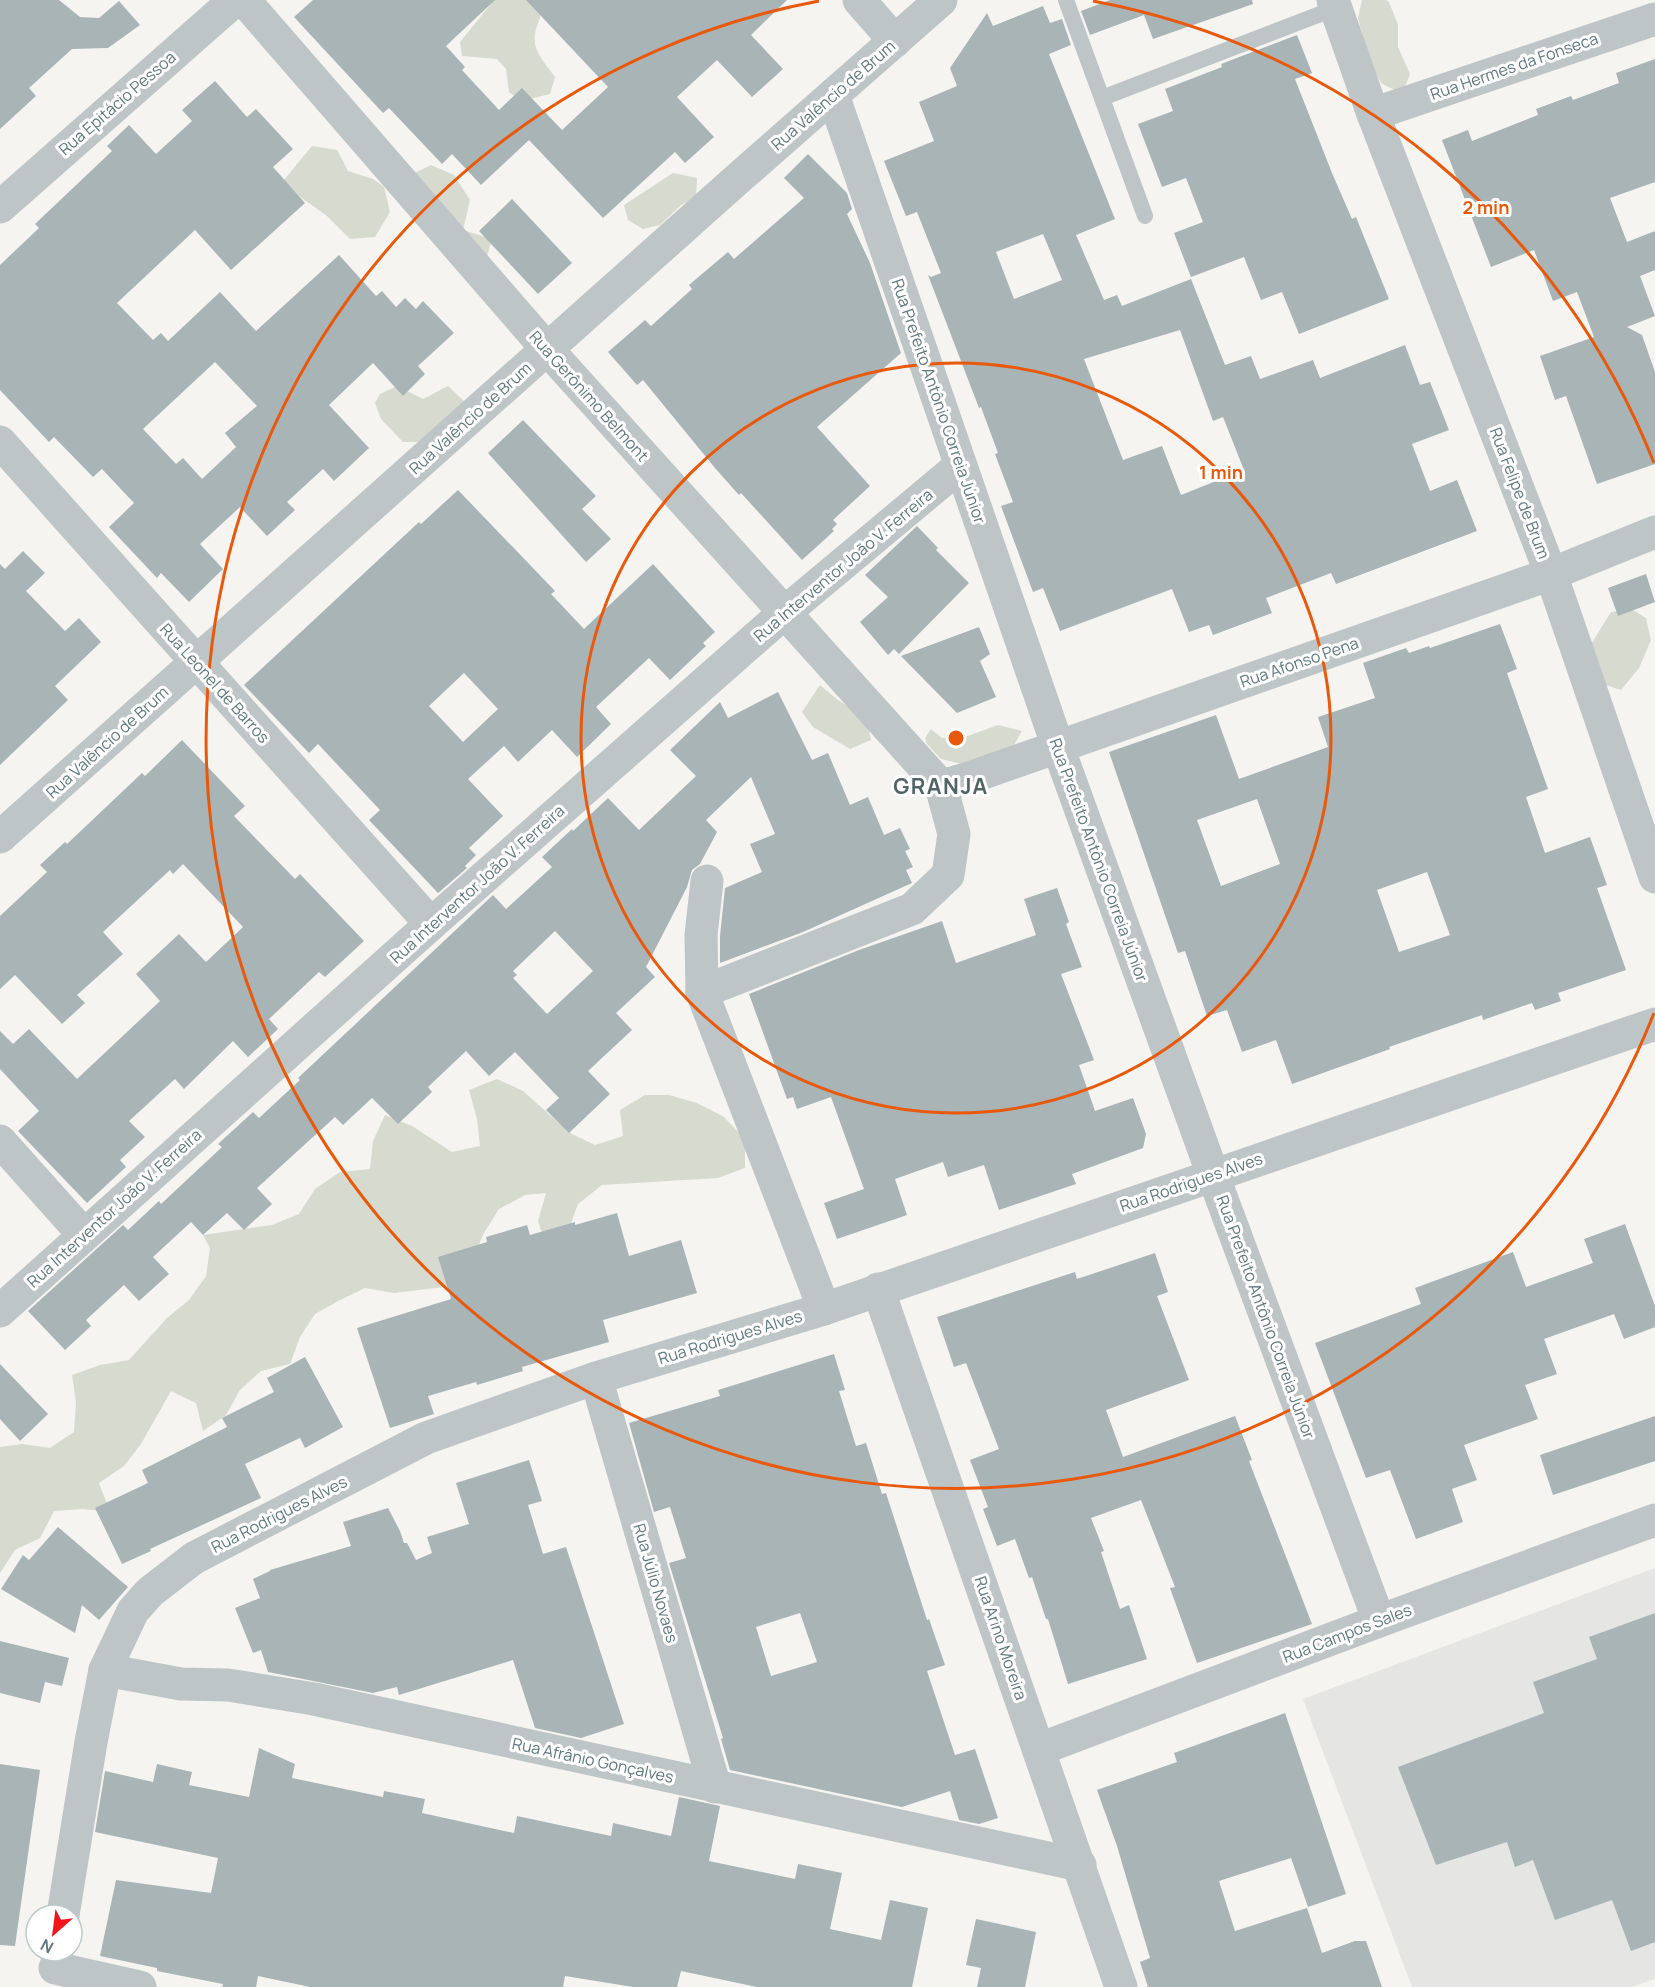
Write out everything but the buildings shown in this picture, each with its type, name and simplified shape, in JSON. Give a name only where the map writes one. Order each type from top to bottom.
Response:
[{"type":"street","name":"Rua Epitácio Pessoa","points":[[0,207],[235,0]]},
{"type":"street","name":"Rua Gerônimo Belmont","points":[[244,0],[547,349],[941,786]]},
{"type":"street","points":[[859,0],[895,41]]},
{"type":"street","name":"Rua Valêncio de Brum","points":[[0,837],[941,0]]},
{"type":"street","name":"Rua Felipe de Brum","points":[[1334,4],[1373,114],[1551,574],[1655,877]]},
{"type":"street","name":"Rua Hermes da Fonseca","points":[[1373,114],[1655,19]]},
{"type":"street","name":"Rua Prefeito Antônio Correia Júnior","points":[[833,95],[1058,747],[1213,1175],[1379,1621]]},
{"type":"street","name":"Rua Leonel de Barros","points":[[0,442],[431,924]]},
{"type":"street","name":"Rua Interventor João V. Ferreira","points":[[0,1311],[431,924],[784,613],[960,466]]},
{"type":"street","name":"Rua Afonso Pena","points":[[941,786],[1551,574],[1655,532]]},
{"type":"street","points":[[702,992],[912,909],[948,875],[954,834],[941,786]]},
{"type":"street","points":[[707,881],[701,935],[702,992],[824,1309]]},
{"type":"street","name":"Rua Rodrigues Alves","points":[[65,1903],[89,1752],[105,1670],[134,1611],[150,1592],[194,1558],[426,1438],[596,1378],[824,1309],[1655,1024]]},
{"type":"street","points":[[0,1141],[84,1235]]},
{"type":"street","name":"Rua Arino Moreira","points":[[878,1289],[1121,1987]]},
{"type":"street","name":"Rua Júlio Novaes","points":[[596,1378],[715,1787]]},
{"type":"street","name":"Rua Campos Sales","points":[[1040,1749],[1655,1520]]},
{"type":"street","name":"Rua Afrânio Gonçalves","points":[[105,1670],[181,1684],[228,1685],[314,1699],[1080,1865]]},
{"type":"street","points":[[55,1969],[140,1987]]},
{"type":"lane","points":[[1066,0],[1145,216]]},
{"type":"lane","points":[[1102,98],[1334,4]]},
{"type":"shaded area","points":[[494,0],[541,0],[541,14],[535,40],[540,57],[555,77],[550,94],[521,101],[509,92],[506,69],[497,59],[462,56],[460,42]]},
{"type":"shaded area","points":[[1362,0],[1389,2],[1398,25],[1398,47],[1410,74],[1402,94],[1381,83],[1371,64],[1358,18]]},
{"type":"shaded area","points":[[312,146],[337,150],[348,171],[373,179],[384,187],[390,212],[375,237],[350,239],[327,216],[299,196],[284,180]]},
{"type":"shaded area","points":[[431,165],[454,175],[470,200],[463,230],[492,239],[486,260],[402,179]]},
{"type":"shaded area","points":[[673,173],[697,178],[696,197],[681,205],[660,225],[643,229],[628,220],[624,205]]},
{"type":"shaded area","points":[[397,386],[423,399],[448,386],[465,402],[420,442],[403,442],[381,419],[375,403],[380,394]]},
{"type":"shaded area","points":[[1633,610],[1646,618],[1651,640],[1639,668],[1621,690],[1593,681],[1590,646],[1611,612]]},
{"type":"shaded area","points":[[820,685],[867,719],[871,740],[850,749],[813,727],[802,712]]},
{"type":"shaded area","points":[[998,725],[1022,731],[1009,754],[974,767],[941,759],[927,744],[925,738],[931,729],[942,738],[965,737]]},
{"type":"shaded area","points":[[497,1079],[523,1091],[570,1133],[595,1145],[623,1136],[620,1110],[645,1095],[669,1095],[697,1103],[724,1117],[745,1139],[745,1168],[718,1178],[602,1185],[578,1204],[568,1231],[548,1251],[538,1221],[546,1193],[525,1195],[499,1209],[484,1233],[471,1262],[452,1286],[394,1293],[365,1288],[315,1314],[300,1337],[290,1364],[261,1371],[240,1390],[226,1415],[203,1431],[196,1403],[171,1391],[141,1444],[124,1466],[99,1483],[110,1512],[83,1509],[54,1511],[40,1538],[15,1550],[0,1573],[0,1447],[22,1444],[50,1448],[74,1432],[76,1402],[72,1375],[100,1365],[129,1360],[167,1318],[189,1300],[206,1276],[210,1248],[203,1235],[272,1225],[299,1214],[315,1189],[340,1172],[370,1169],[373,1141],[385,1115],[412,1126],[452,1152],[480,1146],[477,1119],[469,1090]]},
{"type":"shaded area","points":[[1655,1568],[1655,1979],[1632,1987],[1412,1987],[1303,1699]]},
{"type":"district","name":"GRANJA","points":[[941,786]]}]
